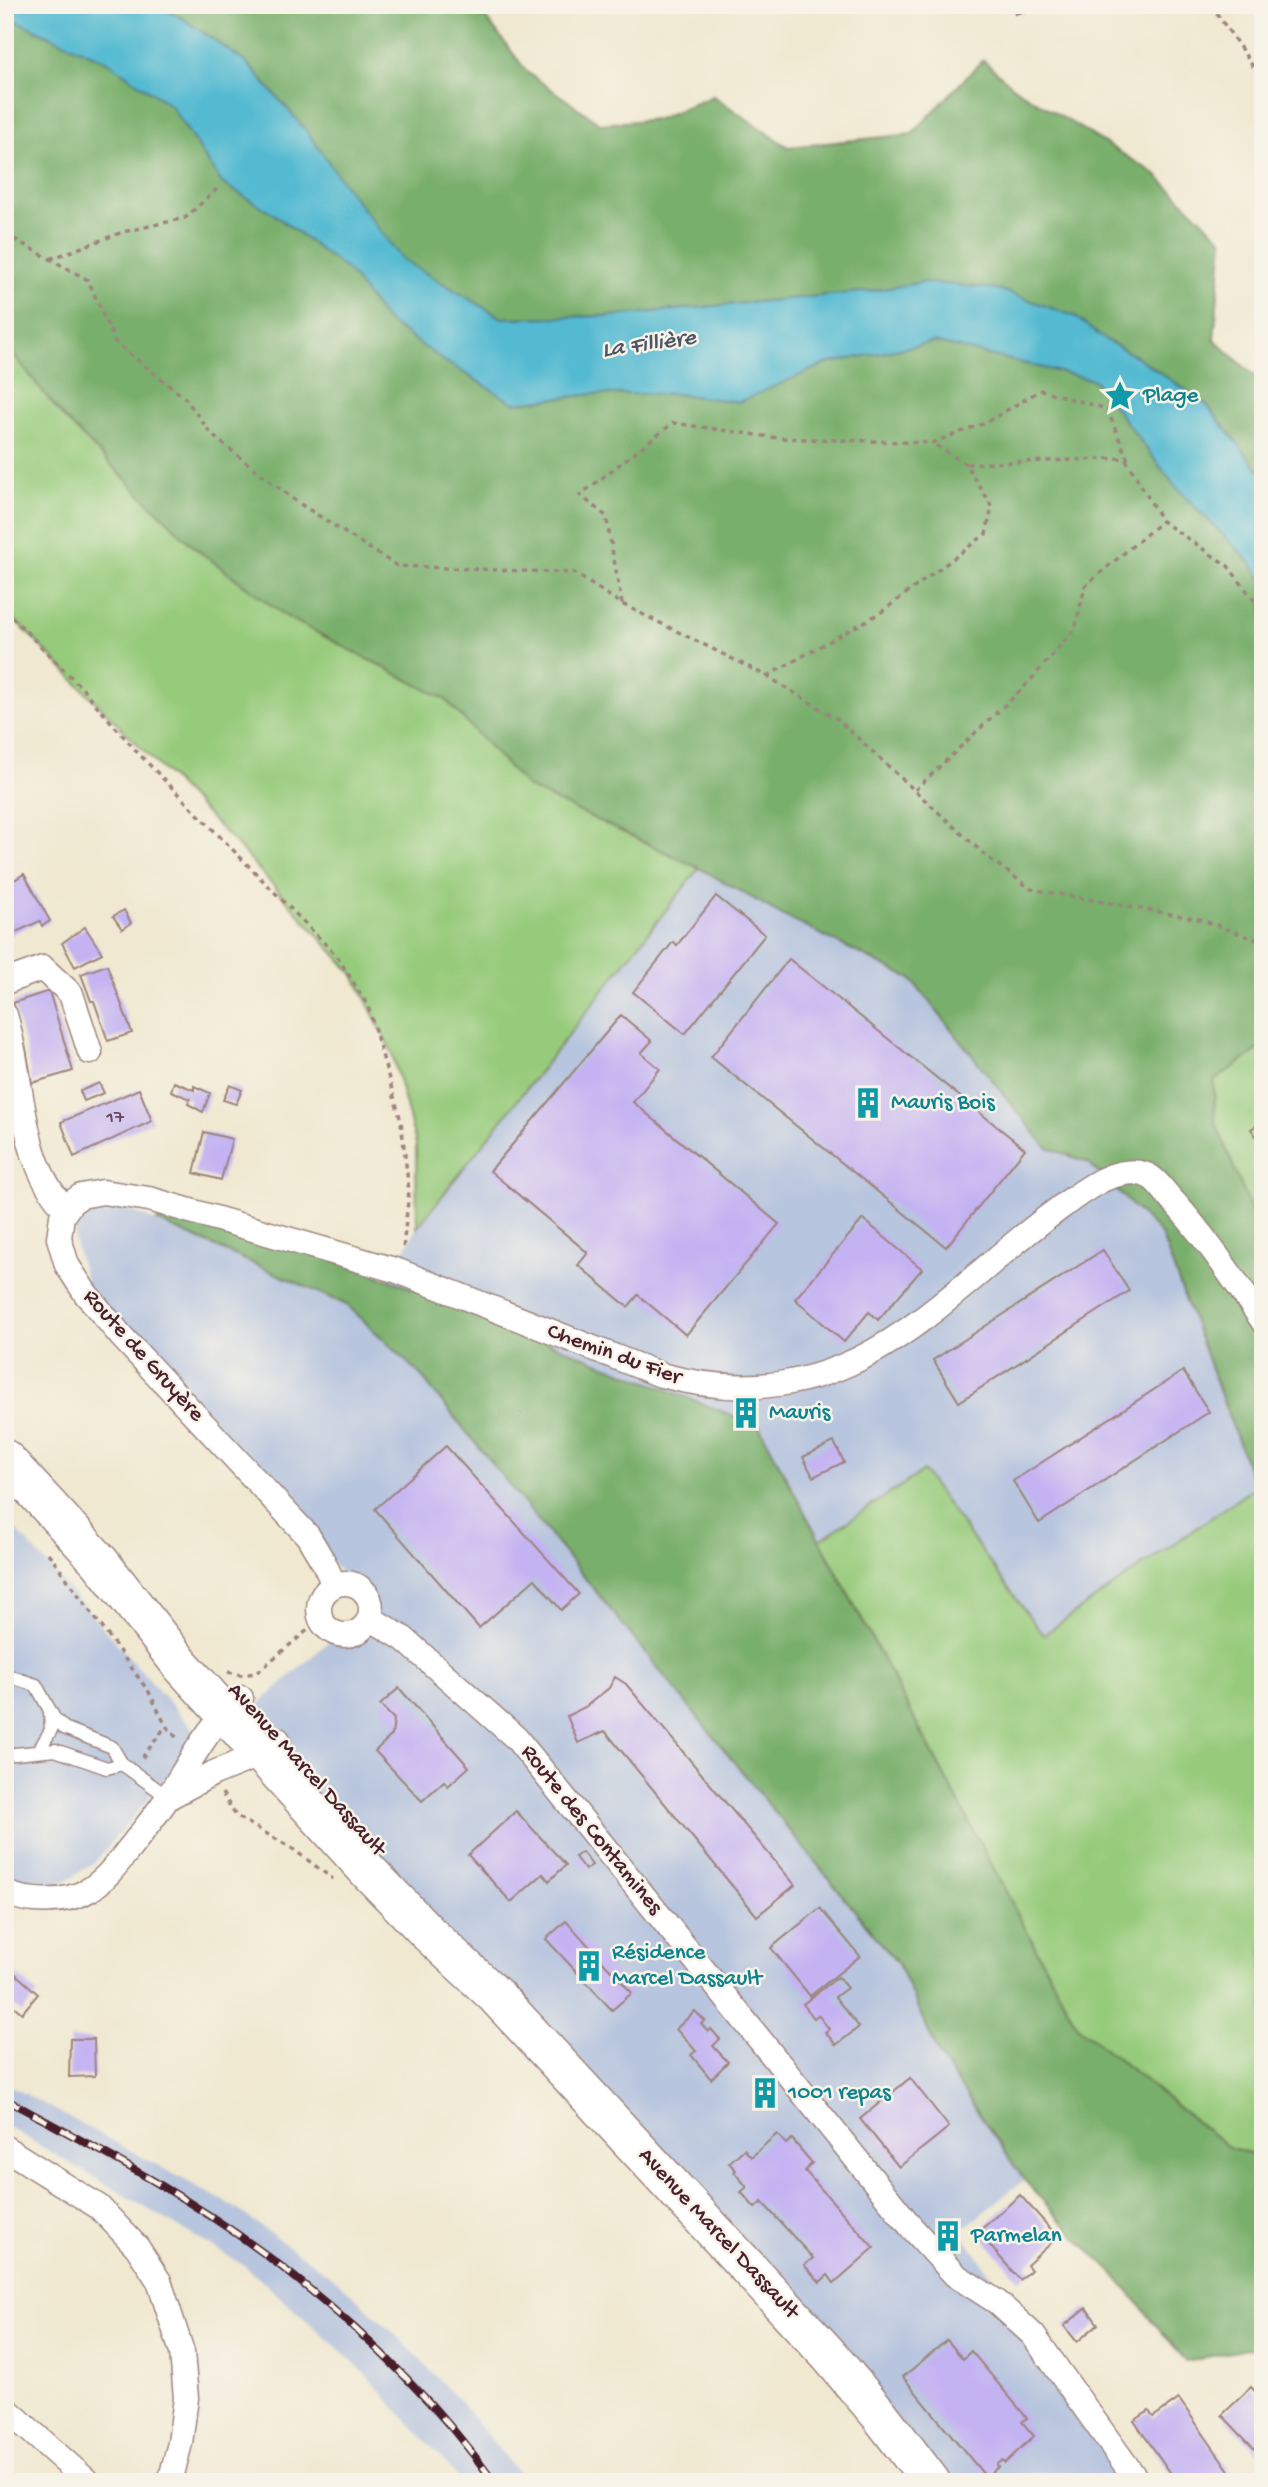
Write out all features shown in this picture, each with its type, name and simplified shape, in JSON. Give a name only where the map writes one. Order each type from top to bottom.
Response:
[{"type":"main road","name":"Avenue Marcel Dassault","points":[[5,1459],[100,1562],[181,1665],[232,1705],[270,1747],[401,1906],[495,1995],[827,2353],[932,2482]]},
{"type":"main road","name":"Avenue Marcel Dassault","points":[[100,1562],[215,1669],[232,1705]]},
{"type":"street","points":[[5,982],[43,968],[71,994],[90,1052]]},
{"type":"street","points":[[5,1015],[28,1130],[42,1177],[51,1193],[66,1209]]},
{"type":"street","name":"Chemin du Fier","points":[[66,1209],[72,1202],[93,1192],[129,1195],[398,1271],[661,1375],[718,1387],[766,1386],[820,1375],[875,1351],[916,1323],[1011,1244],[1064,1205],[1101,1180],[1127,1171],[1152,1178],[1199,1230],[1263,1321]]},
{"type":"street","name":"Route de Gruyère","points":[[66,1209],[60,1227],[61,1250],[67,1265],[86,1294],[122,1337],[308,1536],[334,1585]]},
{"type":"street","points":[[352,1584],[363,1590],[370,1600],[370,1618],[357,1632],[345,1635],[334,1632],[321,1619],[320,1601],[334,1585],[352,1584]]},
{"type":"street","name":"Route des Contamines","points":[[370,1618],[404,1639],[516,1738],[912,2228],[955,2275],[996,2302],[1032,2335],[1138,2482]]},
{"type":"street","points":[[5,1893],[16,1897],[47,1900],[76,1896],[100,1882],[121,1860],[168,1797],[196,1749],[232,1705]]},
{"type":"street","points":[[168,1797],[270,1747]]},
{"type":"street","points":[[5,2148],[99,2207],[137,2247],[159,2281],[170,2308],[182,2352],[186,2398],[180,2443],[170,2482]]},
{"type":"street","points":[[5,2408],[88,2482]]},
{"type":"lane","points":[[5,1675],[36,1685],[50,1711],[64,1728],[112,1746],[127,1768],[168,1797]]},
{"type":"lane","points":[[39,1750],[51,1730],[50,1711]]},
{"type":"lane","points":[[5,1755],[55,1750],[107,1768],[127,1768]]},
{"type":"path","points":[[1211,5],[1263,81]]},
{"type":"path","points":[[50,259],[122,232],[185,218],[217,189]]},
{"type":"path","points":[[5,234],[88,279],[115,342],[185,398],[212,435],[293,500],[397,566],[574,573],[622,604],[767,676],[837,719],[986,856],[1031,889],[1199,919],[1263,942]]},
{"type":"path","points":[[622,604],[606,516],[580,495],[673,423],[778,438],[933,443],[985,423],[1041,390],[1107,409],[1131,468]]},
{"type":"path","points":[[767,676],[880,613],[986,534],[992,507],[966,464],[933,443]]},
{"type":"path","points":[[966,464],[1125,458],[1162,521],[1228,565],[1263,612]]},
{"type":"path","points":[[915,790],[1028,683],[1075,629],[1085,586],[1162,521]]},
{"type":"path","points":[[5,610],[80,686],[137,752],[337,956],[359,989],[368,1006],[381,1045],[401,1121],[408,1163],[407,1224],[398,1271]]},
{"type":"path","points":[[41,1543],[149,1692]]},
{"type":"path","points":[[215,1669],[241,1675],[256,1673],[321,1619]]},
{"type":"path","points":[[127,1768],[166,1726]]},
{"type":"shaded area","points":[[699,868],[784,916],[911,979],[1046,1147],[1089,1163],[1161,1234],[1255,1487],[1043,1635],[923,1471],[820,1540],[759,1426],[388,1279],[417,1228]]},
{"type":"shaded area","points":[[94,1205],[111,1205],[134,1212],[347,1305],[417,1371],[898,1964],[940,2057],[1024,2180],[960,2231],[1135,2482],[929,2482],[240,1721],[370,1605],[90,1295],[74,1240],[77,1216]]},
{"type":"shaded area","points":[[5,1517],[200,1737],[96,1861],[64,1882],[40,1887],[5,1880]]},
{"type":"shaded area","points":[[5,2083],[231,2205],[340,2283],[397,2336],[459,2400],[525,2482],[460,2482],[356,2364],[245,2266],[5,2125]]},
{"type":"green space","points":[[157,5],[476,5],[528,73],[601,124],[658,119],[713,96],[788,147],[912,134],[983,60],[1016,89],[1154,173],[1223,240],[1214,339],[1263,384],[1263,475],[1206,404],[1137,357],[1104,339],[923,282],[872,291],[611,316],[502,318],[403,260],[345,186],[306,130],[247,63],[182,18]]},
{"type":"green space","points":[[5,16],[110,63],[171,106],[222,183],[271,212],[348,271],[386,320],[443,360],[514,403],[593,394],[677,394],[739,402],[825,364],[934,342],[1094,380],[1176,487],[1253,565],[1263,581],[1263,1046],[1214,1081],[1215,1121],[1263,1240],[1263,1517],[1255,1487],[1161,1234],[1089,1163],[1046,1147],[911,979],[784,916],[699,868],[527,787],[445,699],[287,617],[195,548],[64,418],[5,344]]},
{"type":"green space","points":[[5,344],[64,418],[195,548],[287,617],[445,699],[527,787],[699,868],[417,1228],[416,1144],[392,1053],[354,975],[236,844],[5,610]]},
{"type":"green space","points":[[1263,1046],[1263,1240],[1215,1121],[1214,1081]]},
{"type":"green space","points":[[168,1202],[388,1279],[759,1426],[1077,2026],[1228,2147],[1263,2157],[1263,2346],[1186,2361],[1114,2274],[1024,2180],[940,2057],[898,1964],[417,1371],[347,1305],[157,1221]]},
{"type":"green space","points":[[923,1471],[1043,1635],[1255,1487],[1263,1517],[1263,2157],[1228,2147],[1077,2026],[820,1540]]},
{"type":"water","name":"La Fillière","points":[[5,5],[157,5],[182,18],[247,63],[306,130],[345,186],[403,260],[502,318],[611,316],[872,291],[923,282],[998,289],[1074,316],[1104,339],[1137,357],[1206,404],[1263,475],[1263,581],[1253,565],[1176,487],[1094,380],[934,342],[825,364],[739,402],[677,394],[594,394],[514,403],[443,360],[386,320],[348,271],[271,212],[222,183],[171,106],[110,63],[5,16]]},
{"type":"building","points":[[1013,5],[1045,5],[1045,6],[1015,14]]},
{"type":"building","points":[[24,874],[50,921],[42,926],[40,921],[5,937],[5,886]]},
{"type":"building","points":[[716,896],[765,935],[685,1034],[633,992],[673,942],[677,945]]},
{"type":"building","points":[[124,910],[131,923],[122,929],[113,916]]},
{"type":"building","points":[[85,927],[102,953],[75,967],[62,943]]},
{"type":"building","points":[[789,959],[1025,1149],[946,1247],[711,1057]]},
{"type":"building","points":[[107,965],[132,1033],[108,1041],[81,974]]},
{"type":"building","points":[[49,991],[73,1071],[32,1083],[13,1003]]},
{"type":"building","points":[[621,1015],[652,1041],[641,1053],[660,1069],[633,1102],[779,1224],[686,1335],[638,1295],[628,1307],[578,1265],[588,1253],[490,1171]]},
{"type":"building","points":[[174,1082],[210,1093],[203,1112],[188,1104],[190,1099],[171,1091]]},
{"type":"building","points":[[99,1083],[104,1093],[84,1101],[80,1091]]},
{"type":"building","points":[[230,1085],[242,1090],[236,1104],[223,1100]]},
{"type":"building","points":[[139,1089],[152,1121],[74,1157],[61,1122]]},
{"type":"building","points":[[1261,1122],[1263,1124],[1263,1146],[1251,1129]]},
{"type":"building","points":[[204,1132],[232,1139],[221,1180],[194,1173]]},
{"type":"building","points":[[863,1219],[922,1269],[878,1320],[869,1312],[844,1342],[795,1299]]},
{"type":"building","points":[[1103,1250],[1129,1291],[959,1402],[933,1360]]},
{"type":"building","points":[[1183,1371],[1209,1412],[1039,1523],[1013,1481]]},
{"type":"building","points":[[834,1442],[844,1462],[813,1477],[803,1457]]},
{"type":"building","points":[[446,1446],[579,1594],[561,1610],[535,1579],[479,1628],[375,1509]]},
{"type":"building","points":[[615,1677],[626,1684],[795,1885],[757,1916],[605,1731],[578,1743],[567,1716],[585,1707],[609,1688]]},
{"type":"building","points":[[399,1688],[469,1767],[448,1786],[444,1781],[422,1801],[375,1751],[392,1735],[394,1719],[380,1705]]},
{"type":"building","points":[[516,1811],[566,1865],[549,1881],[543,1874],[511,1902],[468,1855]]},
{"type":"building","points":[[582,1852],[592,1865],[585,1870],[575,1857]]},
{"type":"building","points":[[820,1908],[860,1956],[810,1996],[771,1948]]},
{"type":"building","name":"Résidence Marcel Dassault","points":[[566,1921],[632,1993],[612,2010],[546,1939]]},
{"type":"building","points":[[9,1968],[38,1994],[22,2013],[5,1999],[5,1972]]},
{"type":"building","points":[[838,1977],[847,1988],[835,1997],[859,2027],[836,2045],[825,2032],[829,2029],[818,2015],[814,2018],[803,2004]]},
{"type":"building","points":[[695,2011],[705,2021],[701,2024],[708,2032],[711,2029],[720,2039],[713,2046],[728,2062],[711,2079],[691,2055],[696,2051],[676,2029]]},
{"type":"building","points":[[70,2039],[94,2039],[95,2076],[69,2077]]},
{"type":"building","points":[[910,2078],[949,2127],[899,2167],[860,2119]]},
{"type":"building","points":[[777,2134],[786,2144],[792,2139],[812,2163],[805,2171],[874,2248],[834,2283],[828,2275],[820,2282],[804,2265],[813,2258],[762,2202],[755,2208],[741,2192],[747,2187],[729,2163],[744,2149],[751,2157]]},
{"type":"building","points":[[1020,2195],[1058,2237],[1027,2265],[1031,2270],[1020,2280],[978,2232]]},
{"type":"building","points":[[1086,2308],[1098,2324],[1077,2342],[1064,2326]]},
{"type":"building","points":[[947,2340],[963,2359],[971,2351],[1027,2418],[1022,2422],[1034,2436],[1005,2463],[1002,2460],[996,2465],[998,2467],[986,2477],[903,2377]]},
{"type":"building","points":[[1251,2387],[1260,2397],[1263,2394],[1261,2456],[1222,2415]]},
{"type":"building","points":[[1179,2399],[1237,2482],[1177,2482],[1134,2421],[1149,2411],[1153,2417]]},
{"type":"railway","points":[[5,2099],[179,2196],[278,2264],[394,2365],[471,2451],[494,2482]]},
{"type":"place","name":"Plage","points":[[1120,396]]},
{"type":"place","name":"Mauris Bois","points":[[868,1103]]},
{"type":"place","name":"Mauris","points":[[746,1413]]},
{"type":"place","name":"Résidence Marcel Dassault","points":[[589,1966]]},
{"type":"place","name":"1001 repas","points":[[765,2093]]},
{"type":"place","name":"Parmelan","points":[[948,2236]]}]
